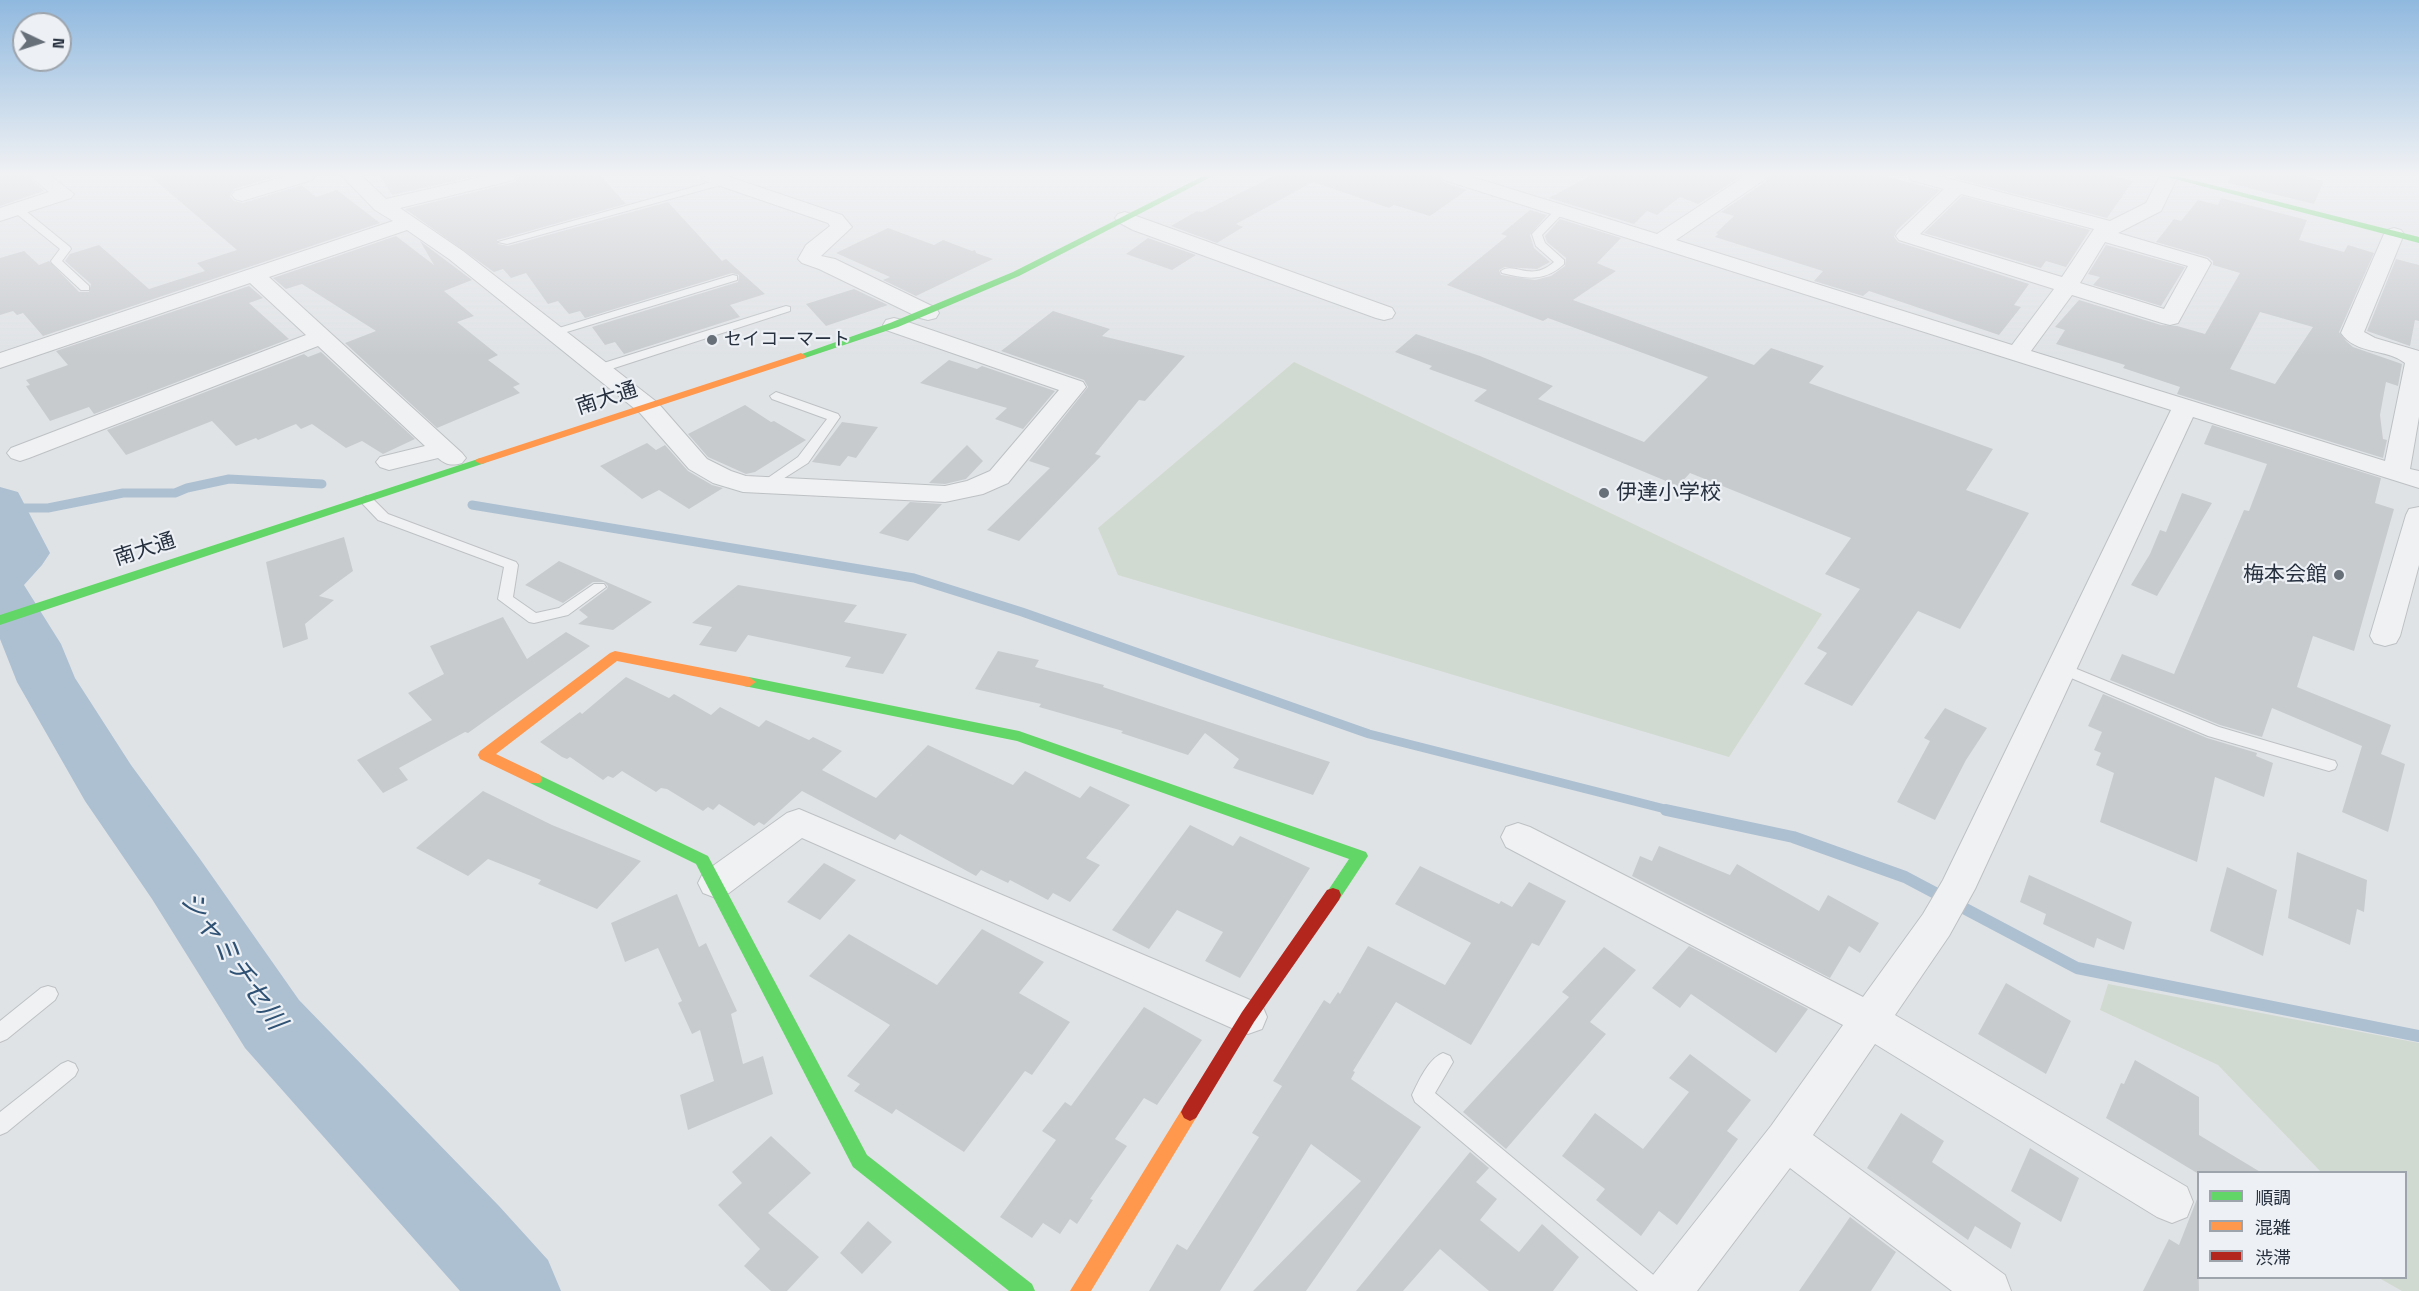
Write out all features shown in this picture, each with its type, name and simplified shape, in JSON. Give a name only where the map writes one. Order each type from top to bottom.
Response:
[{"type":"street","points":[[0,361],[369,236]]},
{"type":"street","points":[[428,236],[649,408],[698,464],[722,477],[743,484],[945,494],[974,488],[999,477],[1074,387],[894,326]]},
{"type":"street","points":[[830,236],[813,249],[809,259],[827,264],[928,313]]},
{"type":"street","name":"南大通","points":[[0,620],[894,326],[1016,274],[1089,236]]},
{"type":"street","points":[[1169,236],[1384,313]]},
{"type":"street","points":[[1643,236],[2419,480]]},
{"type":"street","points":[[1661,242],[1669,236]]},
{"type":"street","points":[[1907,236],[2169,318],[2200,263],[2121,236]]},
{"type":"street","points":[[2017,354],[2101,236]]},
{"type":"street","points":[[2393,236],[2352,333],[2357,340],[2405,353],[2415,358],[2417,363],[2396,472]]},
{"type":"street","points":[[2403,236],[2419,240]]},
{"type":"street","points":[[255,276],[462,468]]},
{"type":"street","points":[[20,453],[321,338]]},
{"type":"street","points":[[1669,1291],[1786,1140],[1936,925],[1957,889],[2185,407]]},
{"type":"street","points":[[389,462],[443,448]]},
{"type":"street","points":[[2385,636],[2419,515]]},
{"type":"street","points":[[1024,1291],[860,1161],[702,860],[484,755],[615,656],[1019,736],[1360,856],[1248,1017],[1080,1291]]},
{"type":"street","points":[[716,883],[799,822],[1248,1017]]},
{"type":"street","points":[[1518,837],[1870,1020],[2172,1202]]},
{"type":"street","points":[[1786,1140],[1989,1291]]},
{"type":"lane","points":[[46,236],[66,249],[56,261],[85,288]]},
{"type":"lane","points":[[503,242],[522,236]]},
{"type":"lane","points":[[1506,271],[1536,277],[1551,271],[1560,262],[1540,244],[1538,236]]},
{"type":"lane","points":[[553,333],[733,278]]},
{"type":"lane","points":[[598,369],[786,309]]},
{"type":"lane","points":[[767,485],[803,460],[834,417],[777,396]]},
{"type":"lane","points":[[366,500],[383,517],[511,565],[505,599],[534,618],[563,612],[599,587]]},
{"type":"lane","points":[[2062,668],[2214,732],[2329,765]]},
{"type":"lane","points":[[0,1033],[48,994]]},
{"type":"lane","points":[[1443,1062],[1422,1095],[1655,1291]]},
{"type":"lane","points":[[0,1125],[68,1070]]},
{"type":"shaded area","points":[[1294,362],[1822,614],[1729,757],[1118,575],[1098,528]]},
{"type":"shaded area","points":[[2108,984],[2419,1043],[2419,1291],[2402,1291],[2381,1279],[2407,1279],[2407,1171],[2320,1171],[2218,1065],[2100,1010]]},
{"type":"building","points":[[221,236],[340,236],[43,336],[23,313],[17,315],[13,311],[0,315],[0,258],[24,251],[39,265],[49,261],[79,292],[89,292],[91,284],[65,261],[70,254],[99,245],[149,289],[205,271],[197,263],[237,250]]},
{"type":"building","points":[[395,236],[434,265],[420,241],[472,280],[444,291],[474,316],[457,322],[498,355],[488,360],[520,384],[513,387],[520,393],[437,428],[345,343],[376,331],[302,284],[286,289],[273,278]]},
{"type":"building","points":[[443,236],[510,236],[497,240],[498,244],[508,246],[543,236],[699,236],[722,261],[726,259],[765,294],[730,305],[740,317],[624,354],[615,342],[605,345],[592,327],[738,282],[739,275],[732,273],[585,318],[580,311],[569,314],[558,301],[548,304],[526,273],[511,278],[503,269],[494,272]]},
{"type":"building","points":[[871,236],[910,236],[934,245],[943,240],[972,251],[975,250],[976,253],[993,259],[916,296],[883,280],[890,277],[836,253]]},
{"type":"building","points":[[1199,236],[1228,236],[1217,243]]},
{"type":"building","points":[[1507,236],[1530,236],[1534,248],[1550,262],[1537,269],[1505,267],[1499,270],[1501,275],[1535,280],[1551,276],[1565,266],[1566,258],[1547,242],[1545,236],[1621,238],[1597,263],[1616,271],[1573,300],[1754,365],[1771,348],[1824,366],[1809,383],[1993,449],[1966,490],[2029,513],[1960,629],[1918,611],[1852,706],[1804,684],[1827,653],[1817,648],[1860,589],[1825,574],[1851,538],[1690,473],[1678,486],[1474,401],[1487,390],[1429,369],[1432,366],[1395,352],[1416,334],[1480,356],[1553,386],[1538,399],[1644,442],[1708,377],[1548,318],[1543,321],[1447,285]]},
{"type":"building","points":[[1894,236],[1898,242],[2029,284],[2014,305],[2021,307],[1999,335],[1869,291],[1863,296],[1814,281],[1823,271],[1715,237]]},
{"type":"building","points":[[1935,236],[2086,236],[2066,267],[2046,261],[2041,268]]},
{"type":"building","points":[[2161,236],[2301,236],[2299,240],[2344,252],[2348,245],[2374,253],[2339,332],[2353,347],[2402,364],[2398,386],[2386,382],[2380,415],[2383,439],[2387,440],[2383,458],[2177,394],[2180,387],[2123,368],[2125,365],[2056,344],[2065,330],[2055,327],[2079,300],[2161,325],[2177,326],[2205,334],[2240,273],[2213,265],[2213,261],[2208,257],[2156,242]],"holes":[[[2260,312],[2313,327],[2275,384],[2230,369]]]},
{"type":"building","points":[[1148,238],[1196,255],[1172,270],[1126,254]]},
{"type":"building","points":[[2106,245],[2185,267],[2161,306],[2093,285],[2100,277],[2088,274]]},
{"type":"building","points":[[2396,259],[2419,265],[2419,321],[2415,320],[2410,346],[2367,331]]},
{"type":"building","points":[[249,286],[263,298],[249,303],[289,339],[94,414],[89,407],[50,421],[26,386],[30,385],[26,380],[68,365],[56,351]]},
{"type":"building","points":[[854,289],[888,305],[826,326],[806,304]]},
{"type":"building","points":[[1053,311],[1110,329],[1102,336],[1185,356],[1145,401],[1139,400],[1095,454],[1101,456],[1019,541],[987,530],[1050,468],[1029,461],[1088,387],[1084,380],[1001,351]]},
{"type":"building","points":[[321,352],[415,439],[383,454],[362,441],[346,448],[312,424],[301,429],[296,424],[258,440],[256,438],[236,446],[212,421],[126,455],[107,430],[304,354],[308,357]]},
{"type":"building","points":[[949,360],[977,369],[982,366],[1055,391],[1023,429],[995,419],[1007,408],[920,383]]},
{"type":"building","points":[[745,405],[771,422],[774,421],[806,440],[755,472],[746,474],[708,457],[688,434]]},
{"type":"building","points":[[842,422],[878,427],[856,458],[848,456],[840,466],[812,462]]},
{"type":"building","points":[[2212,425],[2381,478],[2375,503],[2394,509],[2354,651],[2313,636],[2297,687],[2391,725],[2381,754],[2405,764],[2388,832],[2342,812],[2362,746],[2272,708],[2262,737],[2220,725],[2110,680],[2122,654],[2174,674],[2244,510],[2249,511],[2267,464],[2204,444]]},
{"type":"building","points":[[647,443],[656,450],[665,445],[688,471],[712,485],[723,488],[689,509],[659,490],[642,499],[600,466]]},
{"type":"building","points":[[967,445],[983,461],[966,479],[945,484],[929,483]]},
{"type":"building","points":[[2182,493],[2212,503],[2157,596],[2131,585],[2150,554],[2160,530],[2166,532]]},
{"type":"building","points":[[910,502],[942,504],[908,541],[879,533]]},
{"type":"building","points":[[344,537],[353,571],[319,596],[334,600],[305,624],[308,639],[283,648],[266,562]]},
{"type":"building","points":[[559,561],[652,602],[613,630],[578,624],[588,617],[579,610],[608,586],[604,582],[593,582],[563,603],[525,585]]},
{"type":"building","points":[[738,585],[857,605],[844,622],[907,634],[883,674],[845,667],[851,657],[748,635],[736,652],[699,645],[712,627],[692,623]]},
{"type":"building","points":[[503,617],[527,659],[566,632],[590,646],[468,733],[465,732],[399,768],[408,780],[383,793],[357,760],[432,720],[408,693],[444,674],[430,646]]},
{"type":"building","points":[[998,651],[1039,660],[1035,667],[1104,685],[1103,687],[1330,762],[1313,795],[1233,768],[1239,759],[1205,733],[1188,755],[1121,733],[1123,731],[1039,707],[1041,704],[975,689]]},
{"type":"building","points":[[626,677],[669,698],[674,694],[711,715],[720,707],[759,727],[766,720],[809,740],[813,737],[842,751],[822,770],[876,798],[928,745],[1013,785],[1025,771],[1080,798],[1090,786],[1130,805],[1086,858],[1100,865],[1070,902],[1053,893],[1048,900],[1010,880],[1008,883],[981,870],[976,876],[900,834],[895,840],[802,791],[764,825],[759,822],[754,826],[719,804],[713,810],[708,807],[703,811],[667,789],[661,788],[656,792],[622,771],[613,778],[608,776],[603,780],[570,757],[567,759],[562,757],[540,742],[580,712],[582,714]]},
{"type":"building","points":[[2103,694],[2207,738],[2257,753],[2256,756],[2273,763],[2264,797],[2215,777],[2197,862],[2100,822],[2114,773],[2096,765],[2101,753],[2094,750],[2102,732],[2088,726]]},
{"type":"building","points":[[1945,708],[1987,728],[1966,760],[1935,820],[1897,802],[1930,741],[1924,738]]},
{"type":"building","points":[[483,791],[552,825],[641,861],[597,909],[538,884],[541,880],[488,859],[468,876],[416,848]]},
{"type":"building","points":[[1190,825],[1233,846],[1240,836],[1310,868],[1240,978],[1205,961],[1223,932],[1177,910],[1149,949],[1112,930]]},
{"type":"building","points":[[1659,846],[1730,875],[1737,864],[1819,911],[1828,895],[1879,923],[1860,953],[1849,946],[1830,978],[1632,876],[1640,856],[1652,861]]},
{"type":"building","points":[[2297,852],[2367,880],[2364,912],[2357,909],[2350,945],[2288,918]]},
{"type":"building","points":[[824,863],[856,880],[820,920],[787,902]]},
{"type":"building","points":[[1420,866],[1499,904],[1501,901],[1512,907],[1529,882],[1566,901],[1539,946],[1532,943],[1471,1045],[1396,1002],[1353,1071],[1355,1072],[1351,1079],[1421,1127],[1306,1291],[1253,1291],[1361,1181],[1311,1144],[1220,1291],[1149,1291],[1177,1244],[1187,1250],[1259,1137],[1252,1133],[1282,1086],[1273,1081],[1324,1000],[1330,1004],[1338,992],[1340,994],[1368,946],[1445,985],[1471,943],[1395,904]]},
{"type":"building","points":[[2227,867],[2277,890],[2263,956],[2210,931]]},
{"type":"building","points":[[2029,875],[2132,922],[2124,950],[2097,938],[2094,948],[2043,924],[2046,914],[2020,902]]},
{"type":"building","points":[[677,894],[699,947],[706,943],[737,1011],[731,1014],[743,1064],[763,1056],[773,1094],[688,1130],[680,1095],[714,1081],[700,1030],[692,1034],[678,1003],[682,1001],[658,948],[625,962],[611,923]]},
{"type":"building","points":[[982,929],[1044,962],[1019,993],[1070,1022],[1032,1075],[1025,1071],[964,1152],[896,1109],[892,1114],[854,1091],[860,1084],[847,1076],[890,1025],[809,976],[849,934],[937,985]]},
{"type":"building","points":[[1689,946],[1808,1009],[1776,1053],[1691,994],[1680,1008],[1652,988]]},
{"type":"building","points":[[1604,947],[1636,970],[1590,1022],[1606,1034],[1506,1149],[1463,1112],[1569,997],[1562,992]]},
{"type":"building","points":[[2006,983],[2071,1021],[2046,1074],[1978,1034]]},
{"type":"building","points":[[1144,1007],[1202,1040],[1157,1105],[1144,1098],[1115,1139],[1127,1146],[1090,1199],[1093,1200],[1077,1224],[1070,1219],[1060,1234],[1043,1223],[1032,1238],[1000,1217],[1056,1140],[1042,1131],[1065,1102],[1071,1106]]},
{"type":"building","points":[[1690,1054],[1751,1100],[1727,1131],[1738,1139],[1677,1225],[1659,1211],[1641,1236],[1596,1200],[1605,1189],[1562,1156],[1595,1113],[1643,1149],[1689,1092],[1669,1078]]},
{"type":"building","points":[[2135,1060],[2199,1097],[2199,1135],[2259,1171],[2197,1171],[2197,1173],[2106,1118],[2121,1083],[2124,1084]]},
{"type":"building","points":[[1901,1113],[1944,1141],[1932,1162],[2021,1223],[2011,1249],[1975,1226],[1968,1240],[1867,1168]]},
{"type":"building","points":[[771,1136],[811,1173],[768,1213],[819,1257],[787,1291],[771,1291],[744,1266],[760,1249],[718,1205],[742,1183],[732,1172]]},
{"type":"building","points":[[2030,1148],[2079,1178],[2061,1222],[2011,1191]]},
{"type":"building","points":[[1470,1152],[1489,1168],[1476,1182],[1497,1199],[1480,1220],[1519,1252],[1542,1224],[1579,1257],[1553,1291],[1489,1291],[1440,1249],[1403,1291],[1356,1291]]},
{"type":"building","points":[[2197,1199],[2199,1291],[2143,1291],[2169,1239],[2179,1245]]},
{"type":"building","points":[[1850,1217],[1896,1252],[1871,1291],[1799,1291]]},
{"type":"building","points":[[868,1221],[892,1242],[862,1274],[840,1253]]},
{"type":"waterway","points":[[3,508],[48,508],[123,493],[175,493],[187,488],[229,479],[322,484]]},
{"type":"waterway","name":"シャミチセ川","points":[[0,503],[23,553],[0,576]]},
{"type":"waterway","points":[[472,505],[914,578],[1022,612],[1369,734],[1673,811]]},
{"type":"waterway","name":"シャミチセ川","points":[[0,592],[32,644],[47,682],[108,783],[176,879],[272,1024],[469,1236],[517,1291]]},
{"type":"waterway","points":[[1666,810],[1793,837],[1905,877],[2077,968],[2419,1036]]},
{"type":"traffic: fast","points":[[801,356],[894,325],[1016,274],[1090,236]]},
{"type":"traffic: fast","points":[[2404,236],[2419,240]]},
{"type":"traffic: fast","points":[[0,620],[481,461]]},
{"type":"traffic: fast","points":[[749,682],[1019,736],[1360,856],[1333,895]]},
{"type":"traffic: fast","points":[[535,779],[702,860],[860,1161],[1025,1291]]},
{"type":"traffic: slow","points":[[481,461],[801,356]]},
{"type":"traffic: slow","points":[[535,779],[485,755],[615,656],[749,682]]},
{"type":"traffic: slow","points":[[1080,1291],[1190,1112]]},
{"type":"traffic: jam","points":[[1190,1112],[1248,1017],[1333,895]]},
{"type":"place","name":"セイコーマート","points":[[712,340]]},
{"type":"place","name":"伊達小学校","points":[[1604,493]]},
{"type":"place","name":"梅本会館","points":[[2339,575]]}]
